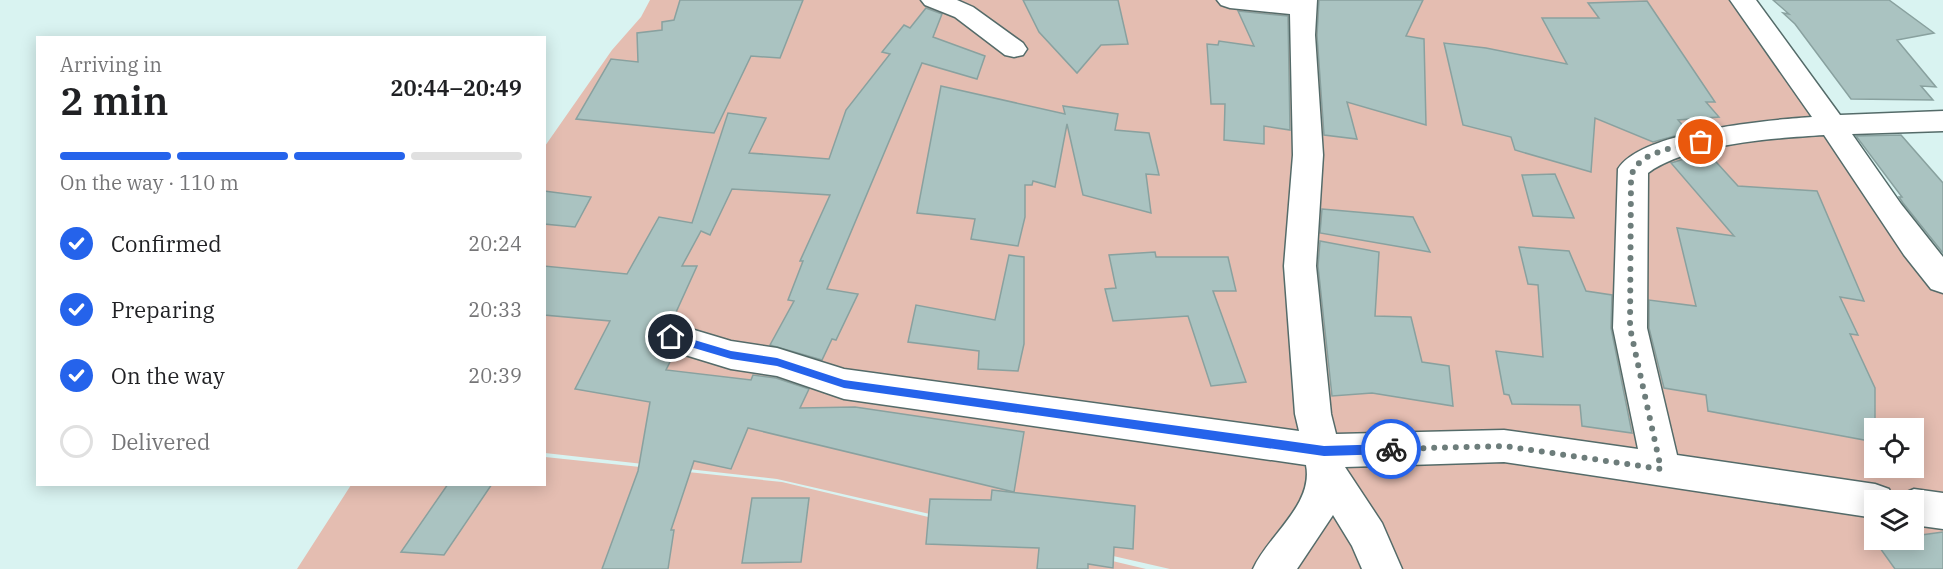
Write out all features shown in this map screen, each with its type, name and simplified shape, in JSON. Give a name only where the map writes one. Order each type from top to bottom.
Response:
[{"type":"street","points":[[934,0],[964,12],[1014,49]]},
{"type":"street","points":[[1230,0],[1304,4],[1302,35],[1308,155],[1300,266],[1313,414],[1325,460],[1368,536],[1382,569]]},
{"type":"street","points":[[1743,0],[1790,60],[1829,124],[1926,260],[1943,279]]},
{"type":"street","points":[[1661,469],[1630,328],[1633,169],[1644,159],[1701,142],[1761,130],[1829,124],[1943,121]]},
{"type":"street","points":[[671,337],[731,355],[777,362],[844,384],[1325,460],[1504,446],[1864,499]]},
{"type":"street","points":[[1273,569],[1311,518],[1323,496],[1325,460]]},
{"type":"street","points":[[1924,508],[1943,511]]},
{"type":"shaded area","points":[[650,0],[1730,0],[1943,291],[1943,569],[1170,569],[777,479],[546,453],[546,145],[612,50],[641,17]]},
{"type":"shaded area","points":[[546,457],[782,482],[1146,569],[297,569],[350,486],[546,486]]},
{"type":"building","points":[[680,0],[803,0],[780,58],[751,56],[714,133],[576,119],[611,59],[638,62],[637,33],[662,30],[662,22],[674,20]]},
{"type":"building","points":[[1023,0],[1118,0],[1128,44],[1101,45],[1077,73],[1039,32]]},
{"type":"building","points":[[1319,0],[1423,0],[1406,36],[1424,39],[1426,125],[1347,102],[1357,139],[1324,135],[1317,35]]},
{"type":"building","points":[[1773,0],[1889,0],[1934,33],[1897,40],[1936,87],[1921,86],[1933,100],[1851,99],[1795,24],[1783,13],[1789,14]]},
{"type":"building","points":[[1647,1],[1715,102],[1706,102],[1719,117],[1678,120],[1689,132],[1653,142],[1595,118],[1591,172],[1515,150],[1511,137],[1463,125],[1444,43],[1486,48],[1567,64],[1542,18],[1599,18],[1588,3]]},
{"type":"building","points":[[926,8],[942,14],[933,37],[985,56],[977,79],[922,63],[827,289],[858,294],[836,340],[832,339],[822,360],[770,345],[794,301],[788,300],[803,261],[800,261],[830,195],[732,189],[710,235],[701,231],[682,266],[697,266],[672,321],[658,325],[652,338],[658,349],[674,354],[666,370],[751,380],[753,375],[776,378],[809,389],[800,408],[855,407],[1024,432],[1014,492],[748,428],[731,469],[694,461],[671,530],[674,530],[668,569],[602,569],[638,471],[650,402],[575,389],[610,321],[546,315],[546,266],[627,274],[659,217],[692,223],[728,113],[766,118],[749,153],[829,159],[846,110],[890,54],[882,52],[904,25],[910,28]]},
{"type":"building","points":[[1238,11],[1288,16],[1290,130],[1264,126],[1264,144],[1224,140],[1225,104],[1211,104],[1207,44],[1218,45],[1219,41],[1254,46]]},
{"type":"building","points":[[941,86],[1065,114],[1063,106],[1118,114],[1115,130],[1149,133],[1159,175],[1146,174],[1151,213],[1083,195],[1067,124],[1055,187],[1033,181],[1032,185],[1025,185],[1025,217],[1018,246],[971,239],[975,219],[917,213]]},
{"type":"building","points":[[1901,135],[1943,183],[1943,253],[1903,203],[1899,197],[1902,197],[1856,136]]},
{"type":"building","points":[[1707,152],[1738,186],[1817,191],[1864,301],[1840,297],[1858,335],[1850,334],[1875,388],[1875,418],[1864,418],[1864,440],[1708,411],[1706,395],[1664,388],[1649,328],[1649,300],[1696,306],[1677,228],[1734,236],[1671,163]]},
{"type":"building","points":[[1555,174],[1574,218],[1533,216],[1522,175]]},
{"type":"building","points":[[546,191],[591,197],[575,227],[546,224]]},
{"type":"building","points":[[1322,209],[1413,217],[1430,252],[1320,233]]},
{"type":"building","points":[[1320,241],[1379,252],[1375,316],[1411,317],[1422,362],[1449,366],[1453,406],[1372,393],[1332,396],[1318,266]]},
{"type":"building","points":[[1519,247],[1569,251],[1586,291],[1612,295],[1611,328],[1632,433],[1582,426],[1580,405],[1512,404],[1509,395],[1504,394],[1496,351],[1543,357],[1538,285],[1528,284]]},
{"type":"building","points":[[1155,252],[1156,257],[1228,257],[1236,291],[1213,291],[1246,382],[1211,386],[1188,316],[1113,321],[1105,289],[1116,288],[1109,255]]},
{"type":"building","points":[[1009,255],[1024,257],[1024,344],[1018,371],[978,369],[979,351],[908,342],[916,305],[995,320]]},
{"type":"building","points":[[447,486],[491,486],[444,555],[401,552]]},
{"type":"building","points":[[992,490],[1135,506],[1133,549],[1114,547],[1113,568],[1088,564],[1088,569],[1037,569],[1039,548],[926,544],[930,499],[991,500]]},
{"type":"building","points":[[752,498],[809,498],[801,562],[742,563]]},
{"type":"building","points":[[1943,532],[1943,569],[1895,569],[1881,550],[1924,550],[1924,535]]},
{"type":"way so far","points":[[1391,449],[1504,446],[1661,469],[1630,328],[1631,178],[1633,169],[1644,159],[1663,151],[1701,142]]},
{"type":"route","points":[[671,337],[731,355],[777,362],[844,384],[1324,451],[1391,449]]}]
